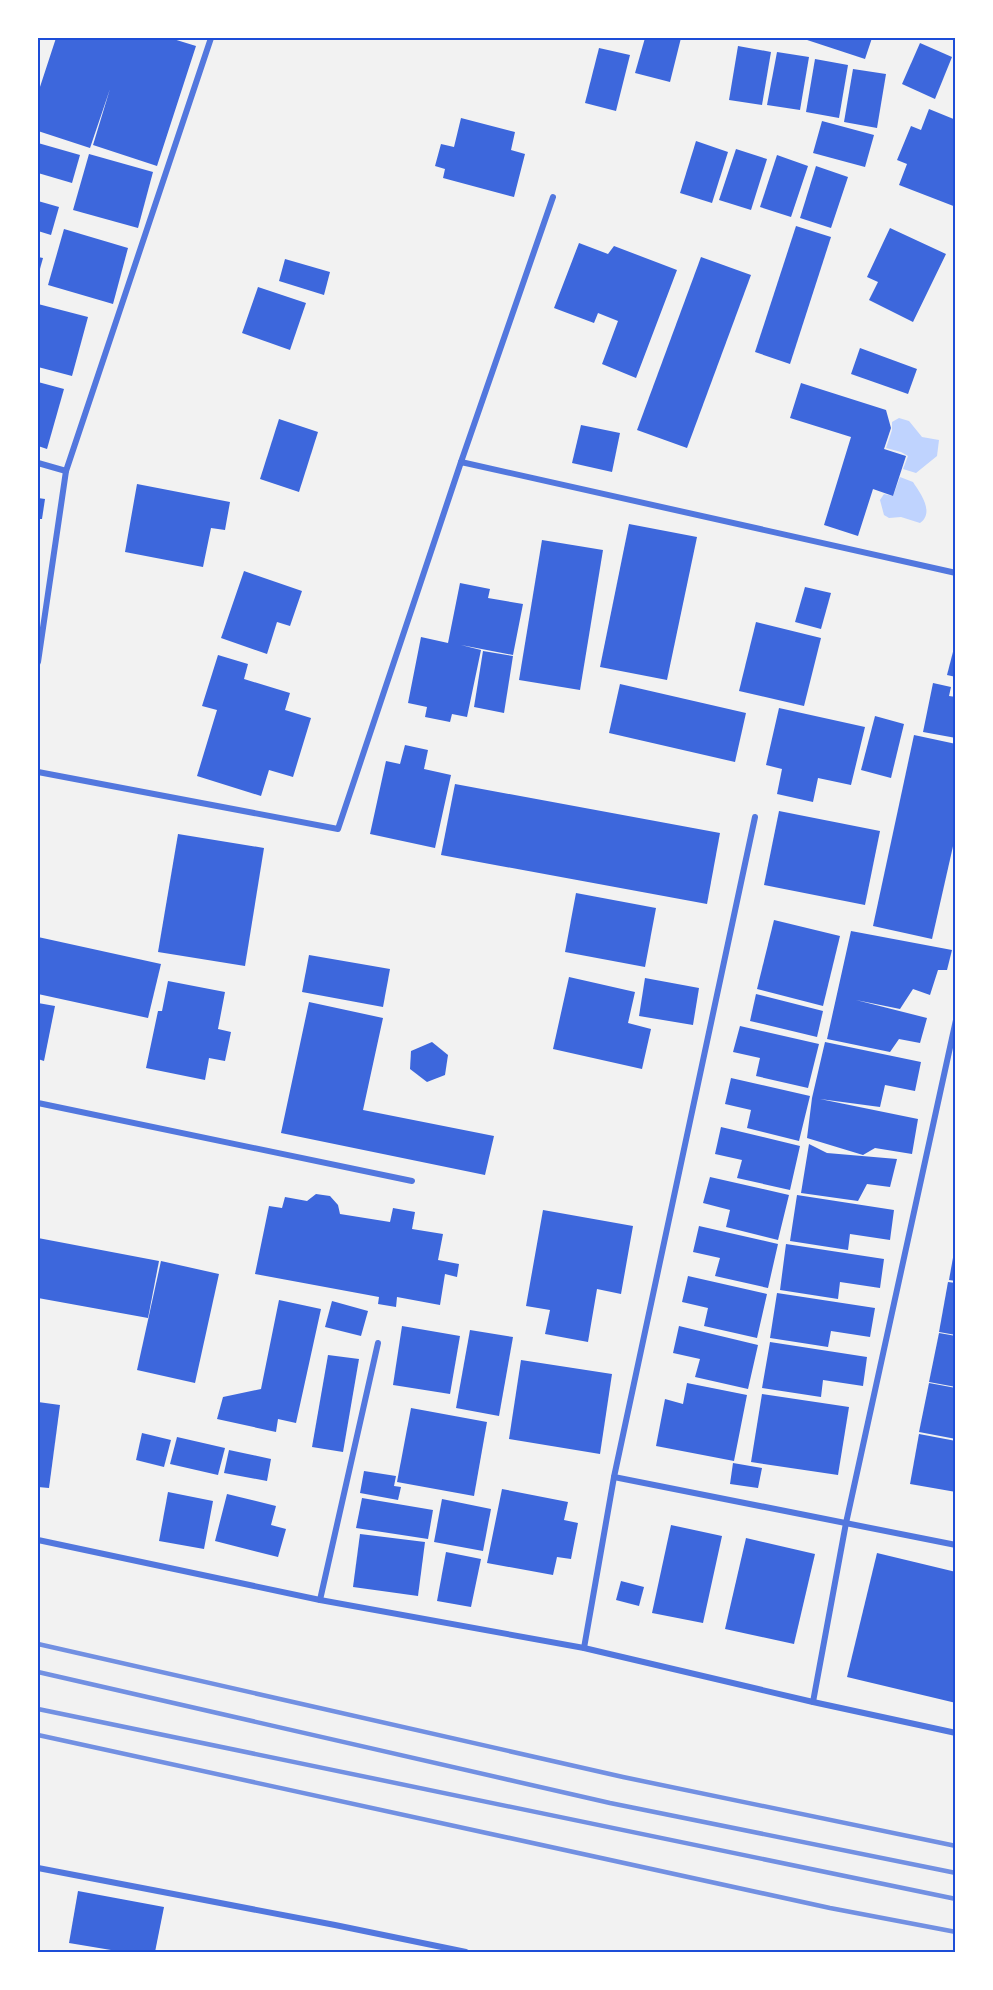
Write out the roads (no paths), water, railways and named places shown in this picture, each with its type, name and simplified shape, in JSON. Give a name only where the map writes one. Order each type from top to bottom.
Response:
[{"type":"street","points":[[38,662],[66,471],[210,38]]},
{"type":"street","points":[[38,772],[338,829],[553,197]]},
{"type":"street","points":[[461,462],[956,573]]},
{"type":"street","points":[[38,463],[66,471]]},
{"type":"street","points":[[584,1647],[614,1477],[755,817]]},
{"type":"street","points":[[813,1702],[846,1523],[956,1020]]},
{"type":"street","points":[[38,1103],[412,1181]]},
{"type":"street","points":[[321,1600],[378,1343]]},
{"type":"street","points":[[614,1477],[956,1545]]},
{"type":"street","points":[[38,1540],[321,1600],[584,1647],[813,1702],[956,1733]]},
{"type":"street","points":[[38,1868],[466,1953]]},
{"type":"water","points":[[899,418],[909,421],[922,437],[939,440],[937,456],[916,473],[903,469],[908,456],[886,448],[892,422]]},
{"type":"water","points":[[900,477],[913,482],[925,502],[926,514],[920,523],[901,517],[889,518],[884,515],[880,500],[884,494],[893,496]]},
{"type":"railway","points":[[38,1644],[623,1777],[956,1846]]},
{"type":"railway","points":[[38,1672],[610,1803],[956,1873]]},
{"type":"railway","points":[[38,1709],[956,1899]]},
{"type":"railway","points":[[38,1735],[830,1908],[956,1932]]}]
